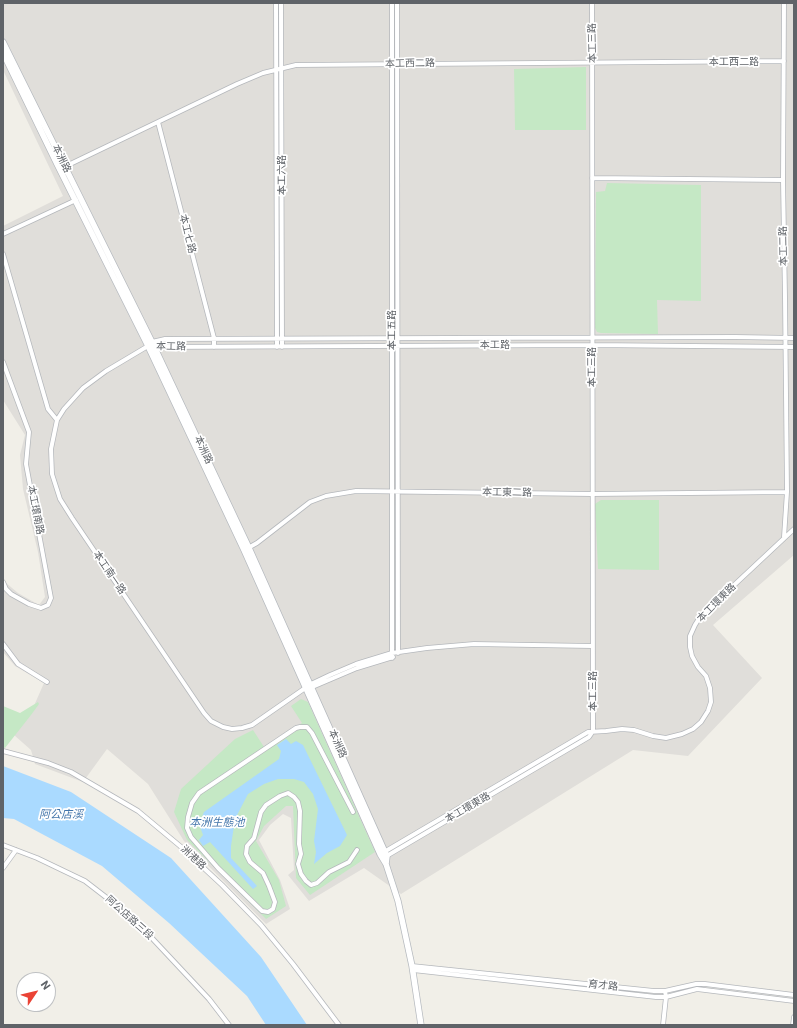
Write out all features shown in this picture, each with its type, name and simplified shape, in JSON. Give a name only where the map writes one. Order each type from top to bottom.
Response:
[{"type":"main road","name":"本洲路","points":[[3,42],[77,199],[151,345],[310,687],[384,857],[398,901],[412,968],[421,1025]]},
{"type":"main road","name":"本洲路","points":[[3,53],[62,168]]},
{"type":"street","name":"本工六路","points":[[276,3],[277,347]]},
{"type":"street","name":"本工六路","points":[[281,3],[282,347]]},
{"type":"street","name":"本工五路","points":[[392,3],[392,655]]},
{"type":"street","name":"本工五路","points":[[397,3],[398,653]]},
{"type":"street","name":"本工三路","points":[[592,3],[593,731]]},
{"type":"street","name":"本工二路","points":[[784,3],[783,180],[787,492],[784,537]]},
{"type":"street","name":"本工西二路","points":[[62,168],[237,84],[263,73],[296,65],[784,61]]},
{"type":"street","name":"本工七路","points":[[158,122],[214,338],[214,347]]},
{"type":"street","points":[[592,178],[783,180]]},
{"type":"street","points":[[3,234],[77,199]]},
{"type":"street","points":[[3,254],[48,409],[57,420]]},
{"type":"street","name":"本工路","points":[[151,345],[165,339],[214,338],[794,338]]},
{"type":"street","name":"本工路","points":[[151,345],[214,347],[592,345],[794,347]]},
{"type":"street","name":"本工南一路","points":[[151,345],[106,371],[83,388],[64,409],[57,420],[51,449],[52,474],[60,499],[72,518],[204,713],[211,720],[223,727],[232,729],[252,725],[310,687],[398,653],[427,648],[474,644],[592,646]]},
{"type":"street","name":"本工環南路","points":[[3,362],[29,432],[26,464],[51,598],[48,605],[41,608],[29,604],[11,594],[6,589],[3,582]]},
{"type":"street","name":"本工東二路","points":[[246,549],[257,543],[310,502],[326,496],[356,491],[592,494],[787,492]]},
{"type":"street","name":"本工環東路","points":[[384,857],[590,737],[593,731],[628,729],[652,736],[666,738],[682,734],[701,722],[708,711],[711,702],[710,688],[706,676],[698,667],[692,656],[690,647],[690,636],[695,625],[700,617],[794,529]]},
{"type":"street","points":[[3,644],[18,664],[47,682]]},
{"type":"street","points":[[353,812],[312,733],[307,727],[300,727],[296,728],[199,793],[192,803],[187,828],[191,837],[218,868],[262,911],[268,912],[273,909],[275,902],[269,886],[263,873],[250,862],[246,854],[247,846],[254,838],[261,812],[266,805],[280,796],[288,794],[294,797],[298,802],[300,811],[299,844],[301,854],[298,864],[301,874],[311,885],[317,883],[329,872],[348,862],[357,850]]},
{"type":"street","name":"洲港路","points":[[3,751],[48,763],[71,772],[138,810],[201,865],[261,925],[293,964],[339,1025]]},
{"type":"street","name":"阿公店路三段","points":[[3,845],[37,858],[85,881],[120,908],[150,936],[209,999],[229,1025]]},
{"type":"street","points":[[3,868],[16,850]]},
{"type":"street","name":"育才路","points":[[412,968],[654,991],[696,984],[706,984],[794,995]]},
{"type":"street","name":"育才路","points":[[412,968],[666,997],[697,989],[794,1001]]},
{"type":"street","points":[[663,1025],[666,997],[665,990]]},
{"type":"street","points":[[793,1025],[794,1017]]},
{"type":"shaded area","points":[[3,3],[794,3],[794,555],[713,625],[762,678],[688,756],[633,750],[401,894],[364,868],[309,901],[288,875],[294,870],[291,818],[283,814],[270,825],[259,840],[280,880],[290,909],[266,924],[184,841],[148,784],[107,749],[83,782],[35,764],[31,750],[14,735],[33,708],[44,683],[15,666],[3,652],[3,576],[5,582],[18,593],[39,605],[45,597],[38,552],[23,489],[20,455],[25,435],[3,400],[3,226],[63,196],[3,70]]},
{"type":"green space","points":[[586,67],[586,130],[515,130],[514,69]]},
{"type":"green space","points":[[607,183],[701,185],[701,301],[657,300],[658,334],[601,333],[597,332],[595,328],[596,192],[605,191]]},
{"type":"green space","points":[[601,500],[659,500],[659,570],[598,569],[595,504]]},
{"type":"green space","points":[[301,699],[308,702],[375,852],[310,895],[296,878],[293,806],[286,806],[264,826],[256,841],[279,880],[286,906],[266,919],[187,840],[174,812],[181,789],[235,739],[253,730],[264,747],[302,723],[291,706]]},
{"type":"green space","points":[[38,702],[39,704],[31,715],[5,748],[3,747],[3,706],[20,713]]},
{"type":"water","name":"本洲生態池","points":[[286,739],[291,744],[296,741],[303,745],[347,835],[340,846],[327,853],[314,864],[316,852],[314,841],[318,809],[313,794],[304,782],[294,779],[278,779],[264,784],[248,794],[235,819],[231,846],[231,858],[257,886],[253,889],[210,842],[203,846],[199,840],[203,835],[199,824],[204,812],[279,759],[281,751],[277,745]]},
{"type":"water","name":"阿公店溪","points":[[3,766],[71,792],[171,858],[261,957],[307,1025],[266,1025],[247,996],[169,923],[102,866],[14,819],[3,818]]}]
